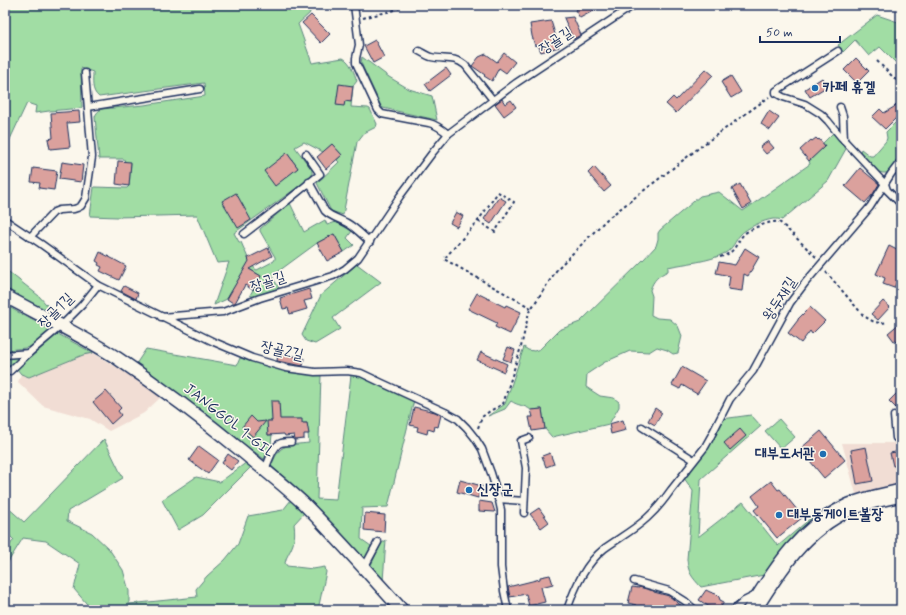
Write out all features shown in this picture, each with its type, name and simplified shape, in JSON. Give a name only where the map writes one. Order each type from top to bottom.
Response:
[{"type":"street","name":"JANGGOL 1-GIL","points":[[5,296],[116,357],[205,421],[265,470],[302,503],[333,534],[402,610]]},
{"type":"street","points":[[752,610],[763,591],[792,551],[824,522],[852,506],[901,493]]},
{"type":"lane","points":[[354,5],[360,45],[356,63],[378,110],[382,114],[436,125],[448,134]]},
{"type":"lane","name":"장골길","points":[[161,317],[223,312],[260,298],[333,276],[345,270],[358,258],[400,196],[448,134],[516,83],[634,5]]},
{"type":"lane","points":[[419,51],[430,57],[461,61],[493,100]]},
{"type":"lane","points":[[838,51],[776,91],[776,94],[804,104],[821,114],[885,184],[887,190],[901,204]]},
{"type":"lane","points":[[30,237],[56,210],[77,208],[86,198],[92,157],[85,73]]},
{"type":"lane","points":[[88,107],[200,89]]},
{"type":"lane","points":[[840,107],[843,116],[844,140]]},
{"type":"lane","points":[[244,234],[320,174],[306,154]]},
{"type":"lane","name":"왕두재길","points":[[567,610],[576,587],[583,574],[593,561],[604,549],[648,518],[694,460],[710,438],[730,399],[753,371],[790,303],[870,207],[901,161]]},
{"type":"lane","points":[[309,182],[328,215],[354,227],[370,242]]},
{"type":"lane","name":"장골2길","points":[[5,220],[98,285],[214,342],[252,358],[286,368],[315,372],[347,371],[361,373],[458,419],[467,428],[482,449],[491,473],[498,499],[501,516],[501,567],[508,610]]},
{"type":"lane","name":"장골1길","points":[[10,371],[61,326],[82,305],[98,285]]},
{"type":"lane","points":[[5,354],[29,353]]},
{"type":"lane","points":[[894,416],[896,438],[901,442]]},
{"type":"lane","points":[[642,427],[694,460]]},
{"type":"lane","points":[[524,512],[526,468],[520,441],[529,438]]},
{"type":"lane","points":[[265,470],[277,445],[281,442],[291,442]]},
{"type":"lane","points":[[498,499],[524,501]]},
{"type":"lane","points":[[364,568],[378,542]]},
{"type":"lane","points":[[634,581],[669,591],[685,601],[695,610]]},
{"type":"lane","points":[[734,610],[744,600],[763,591]]},
{"type":"path","points":[[356,19],[395,10],[405,5]]},
{"type":"path","points":[[877,61],[901,83]]},
{"type":"path","points":[[475,438],[482,417],[503,404],[521,347],[528,312],[558,268],[607,219],[704,144],[776,91]]},
{"type":"path","points":[[478,221],[495,232],[514,202],[498,192],[478,221],[444,259],[531,308]]},
{"type":"path","points":[[720,257],[734,250],[745,233],[751,229],[774,222],[780,222],[822,264],[826,273],[863,315],[878,323],[888,322]]},
{"type":"shaded area","points":[[93,353],[141,382],[161,397],[144,413],[109,431],[90,419],[43,406],[18,382],[21,374],[29,377],[83,355]]},
{"type":"shaded area","points":[[842,443],[896,443],[901,469],[901,483],[856,494]]},
{"type":"green space","points":[[5,5],[308,5],[310,13],[298,24],[312,63],[343,58],[346,60],[352,68],[357,81],[353,86],[351,107],[370,109],[377,124],[376,127],[364,133],[357,142],[343,215],[331,211],[317,183],[339,162],[337,160],[342,155],[332,144],[323,152],[304,142],[295,147],[312,170],[312,175],[309,179],[234,233],[239,242],[241,242],[255,269],[257,270],[274,261],[275,257],[260,229],[290,203],[304,232],[325,220],[327,225],[336,222],[352,231],[347,238],[354,245],[344,252],[334,234],[317,243],[272,276],[279,288],[254,297],[250,295],[261,276],[246,267],[227,299],[214,305],[229,262],[217,263],[197,215],[117,217],[90,216],[94,187],[127,188],[129,186],[131,163],[125,162],[124,159],[99,159],[95,117],[97,112],[102,109],[144,105],[205,96],[204,83],[99,97],[96,95],[94,89],[93,72],[81,68],[82,108],[35,113],[36,106],[27,103],[5,150]],"holes":[[[287,153],[298,168],[275,185]]]},
{"type":"green space","points":[[877,15],[901,23],[901,68],[880,47],[869,56],[855,40],[843,52],[838,45]]},
{"type":"green space","points":[[362,57],[389,77],[409,89],[432,96],[437,120],[383,108],[361,63]]},
{"type":"green space","points":[[896,122],[901,126],[901,157],[887,173],[879,172],[860,152],[861,149],[870,156],[873,156],[886,141],[886,132]]},
{"type":"green space","points":[[834,133],[847,147],[828,181],[782,220],[773,219],[755,225],[743,232],[732,247],[725,253],[705,260],[668,267],[668,271],[655,280],[650,290],[652,296],[651,315],[657,318],[670,319],[678,326],[682,336],[678,353],[673,354],[667,350],[657,347],[649,352],[630,351],[605,362],[587,374],[586,387],[600,396],[614,398],[619,402],[619,407],[609,424],[552,437],[545,429],[542,409],[531,410],[511,401],[505,409],[488,416],[505,404],[524,347],[528,350],[534,351],[540,349],[559,330],[580,322],[656,246],[658,233],[660,230],[700,196],[719,192],[743,211],[810,164],[809,161],[825,146],[823,143]]},
{"type":"green space","points":[[357,264],[381,282],[333,318],[340,329],[315,344],[306,341],[302,335],[321,295]]},
{"type":"green space","points":[[5,269],[39,296],[58,318],[5,290]]},
{"type":"green space","points":[[5,305],[51,330],[33,346],[5,351]]},
{"type":"green space","points":[[58,334],[93,353],[83,355],[29,377],[21,374],[17,369]]},
{"type":"green space","points":[[146,349],[237,365],[240,358],[288,371],[321,375],[317,499],[336,500],[351,375],[363,377],[414,400],[388,507],[362,508],[361,539],[371,546],[365,561],[314,504],[271,466],[278,452],[284,447],[294,444],[309,443],[307,423],[302,423],[301,419],[268,421],[268,435],[272,435],[271,444],[264,459],[151,373],[136,364]]},
{"type":"green space","points":[[16,357],[20,358],[5,374],[5,359]]},
{"type":"green space","points":[[751,415],[761,426],[701,479],[698,537],[743,502],[778,546],[812,517],[786,546],[764,575],[701,587],[688,568],[687,559],[693,491],[684,478],[722,419]]},
{"type":"green space","points":[[779,419],[795,437],[781,449],[765,431]]},
{"type":"green space","points":[[104,439],[123,478],[68,511],[67,521],[92,533],[109,549],[123,570],[129,591],[129,604],[197,597],[196,589],[207,576],[225,560],[238,544],[248,516],[283,510],[291,500],[304,513],[294,524],[294,541],[285,563],[287,566],[313,569],[325,567],[326,572],[318,610],[92,610],[74,589],[80,564],[46,541],[23,538],[5,567],[5,550],[14,540],[5,531],[5,505],[24,522]]},
{"type":"green space","points":[[247,462],[252,466],[203,515],[178,530],[162,500],[196,477],[220,482]]},
{"type":"green space","points":[[386,540],[383,581],[370,567],[381,544]]},
{"type":"building","points":[[584,5],[604,5],[580,18],[575,10]]},
{"type":"building","points":[[311,15],[330,34],[321,43],[302,23]]},
{"type":"building","points":[[573,17],[581,35],[573,39],[564,18]]},
{"type":"building","points":[[551,21],[559,47],[541,52],[538,45],[535,46],[530,24]]},
{"type":"building","points":[[375,40],[384,57],[373,63],[364,46]]},
{"type":"building","points":[[504,53],[515,62],[506,73],[499,68],[492,81],[472,66],[479,57],[486,54],[497,62]]},
{"type":"building","points":[[856,58],[869,71],[857,83],[844,70]]},
{"type":"building","points":[[446,68],[451,75],[430,91],[425,84]]},
{"type":"building","points":[[706,69],[713,75],[676,113],[666,104],[673,97],[676,100]]},
{"type":"building","points":[[731,76],[741,92],[731,98],[721,82]]},
{"type":"building","points":[[822,78],[828,86],[810,97],[805,89]]},
{"type":"building","points":[[339,84],[353,86],[351,102],[345,101],[344,106],[336,105]]},
{"type":"building","points":[[502,99],[505,104],[511,100],[516,107],[504,116],[495,104]]},
{"type":"building","points":[[901,100],[901,113],[885,129],[872,117],[880,109],[884,113],[894,107]]},
{"type":"building","points":[[79,111],[80,122],[67,123],[70,147],[50,149],[48,139],[53,138],[51,113]]},
{"type":"building","points":[[769,111],[779,118],[770,130],[761,124]]},
{"type":"building","points":[[816,138],[818,140],[819,139],[825,146],[809,161],[800,150],[811,140],[812,141]]},
{"type":"building","points":[[768,141],[774,148],[766,154],[760,147]]},
{"type":"building","points":[[332,144],[342,155],[326,169],[317,157]]},
{"type":"building","points":[[287,153],[298,168],[275,186],[264,171]]},
{"type":"building","points":[[118,161],[131,162],[129,186],[116,184]]},
{"type":"building","points":[[62,162],[83,165],[81,182],[59,179]]},
{"type":"building","points":[[594,167],[611,186],[604,192],[588,173]]},
{"type":"building","points":[[33,168],[57,171],[54,190],[39,188],[40,183],[31,182]]},
{"type":"building","points":[[860,168],[879,184],[865,203],[845,186]]},
{"type":"building","points":[[740,184],[751,204],[743,209],[732,189]]},
{"type":"building","points":[[236,193],[251,220],[238,228],[222,201]]},
{"type":"building","points":[[499,197],[506,201],[491,224],[484,219]]},
{"type":"building","points":[[456,212],[463,216],[457,227],[450,223]]},
{"type":"building","points":[[334,234],[344,252],[327,261],[317,243]]},
{"type":"building","points":[[889,246],[901,252],[901,278],[899,277],[894,288],[883,284],[885,278],[876,274]]},
{"type":"building","points":[[268,248],[272,256],[249,269],[261,276],[253,290],[245,285],[235,303],[227,299],[249,261],[248,258]]},
{"type":"building","points":[[745,248],[759,257],[748,276],[744,274],[742,291],[728,289],[730,276],[716,273],[719,262],[735,265]]},
{"type":"building","points":[[100,252],[126,266],[119,280],[100,271],[102,267],[98,265],[99,263],[96,261]]},
{"type":"building","points":[[124,286],[138,293],[136,299],[121,291]]},
{"type":"building","points":[[309,289],[312,299],[304,301],[307,309],[290,314],[288,308],[283,309],[280,298]]},
{"type":"building","points":[[477,293],[505,307],[506,305],[521,312],[510,334],[495,327],[497,323],[468,309]]},
{"type":"building","points":[[883,301],[890,307],[878,320],[871,314]]},
{"type":"building","points":[[810,307],[825,321],[812,334],[810,331],[801,343],[788,333],[798,319]]},
{"type":"building","points":[[901,322],[901,346],[896,340],[894,341],[888,333]]},
{"type":"building","points":[[508,347],[515,350],[511,362],[503,359]]},
{"type":"building","points":[[481,352],[507,364],[504,372],[477,360]]},
{"type":"building","points":[[278,353],[304,358],[303,366],[277,361]]},
{"type":"building","points":[[682,367],[706,381],[697,394],[682,385],[680,389],[672,385]]},
{"type":"building","points":[[901,389],[901,413],[889,401]]},
{"type":"building","points":[[106,391],[121,408],[118,411],[121,415],[111,424],[93,402]]},
{"type":"building","points":[[271,401],[279,401],[280,419],[302,419],[302,423],[307,423],[309,434],[304,434],[304,439],[295,440],[294,435],[268,435],[267,421],[272,421]]},
{"type":"building","points":[[414,407],[441,415],[438,427],[435,426],[434,431],[428,429],[427,434],[417,431],[418,427],[410,425]]},
{"type":"building","points":[[655,408],[662,413],[655,425],[648,421]]},
{"type":"building","points":[[542,409],[545,429],[532,431],[529,417],[533,417],[531,410]]},
{"type":"building","points":[[251,416],[257,422],[266,421],[253,437],[242,427]]},
{"type":"building","points":[[623,420],[626,430],[611,434],[609,424]]},
{"type":"building","points":[[740,429],[746,436],[730,450],[724,443]]},
{"type":"building","points":[[821,431],[845,460],[824,478],[800,449]]},
{"type":"building","points":[[199,446],[218,460],[208,474],[189,460]]},
{"type":"building","points":[[866,447],[873,481],[857,484],[851,450]]},
{"type":"building","points":[[901,451],[901,465],[893,466],[890,453]]},
{"type":"building","points":[[550,453],[554,464],[546,467],[542,456]]},
{"type":"building","points":[[228,454],[238,461],[231,470],[222,463]]},
{"type":"building","points":[[460,480],[482,486],[478,498],[457,492]]},
{"type":"building","points":[[771,481],[778,490],[780,489],[803,517],[777,538],[754,510],[759,506],[752,496]]},
{"type":"building","points":[[479,501],[492,503],[495,512],[479,511]]},
{"type":"building","points":[[539,508],[549,522],[541,528],[530,514]]},
{"type":"building","points":[[365,513],[385,515],[384,532],[364,530]]},
{"type":"building","points":[[550,575],[553,584],[541,587],[545,602],[529,606],[526,594],[510,597],[508,587]]},
{"type":"building","points":[[632,587],[639,587],[669,596],[687,610],[657,610],[648,608],[645,609],[642,606],[637,607],[636,605],[628,603]]},
{"type":"building","points":[[706,590],[716,594],[720,600],[724,602],[719,610],[714,610],[699,600]]},
{"type":"place","name":"카페 휴겔","points":[[815,88]]},
{"type":"place","name":"대부도서관","points":[[823,454]]},
{"type":"place","name":"신장군","points":[[469,490]]},
{"type":"place","name":"대부동게이트볼장","points":[[779,515]]}]
